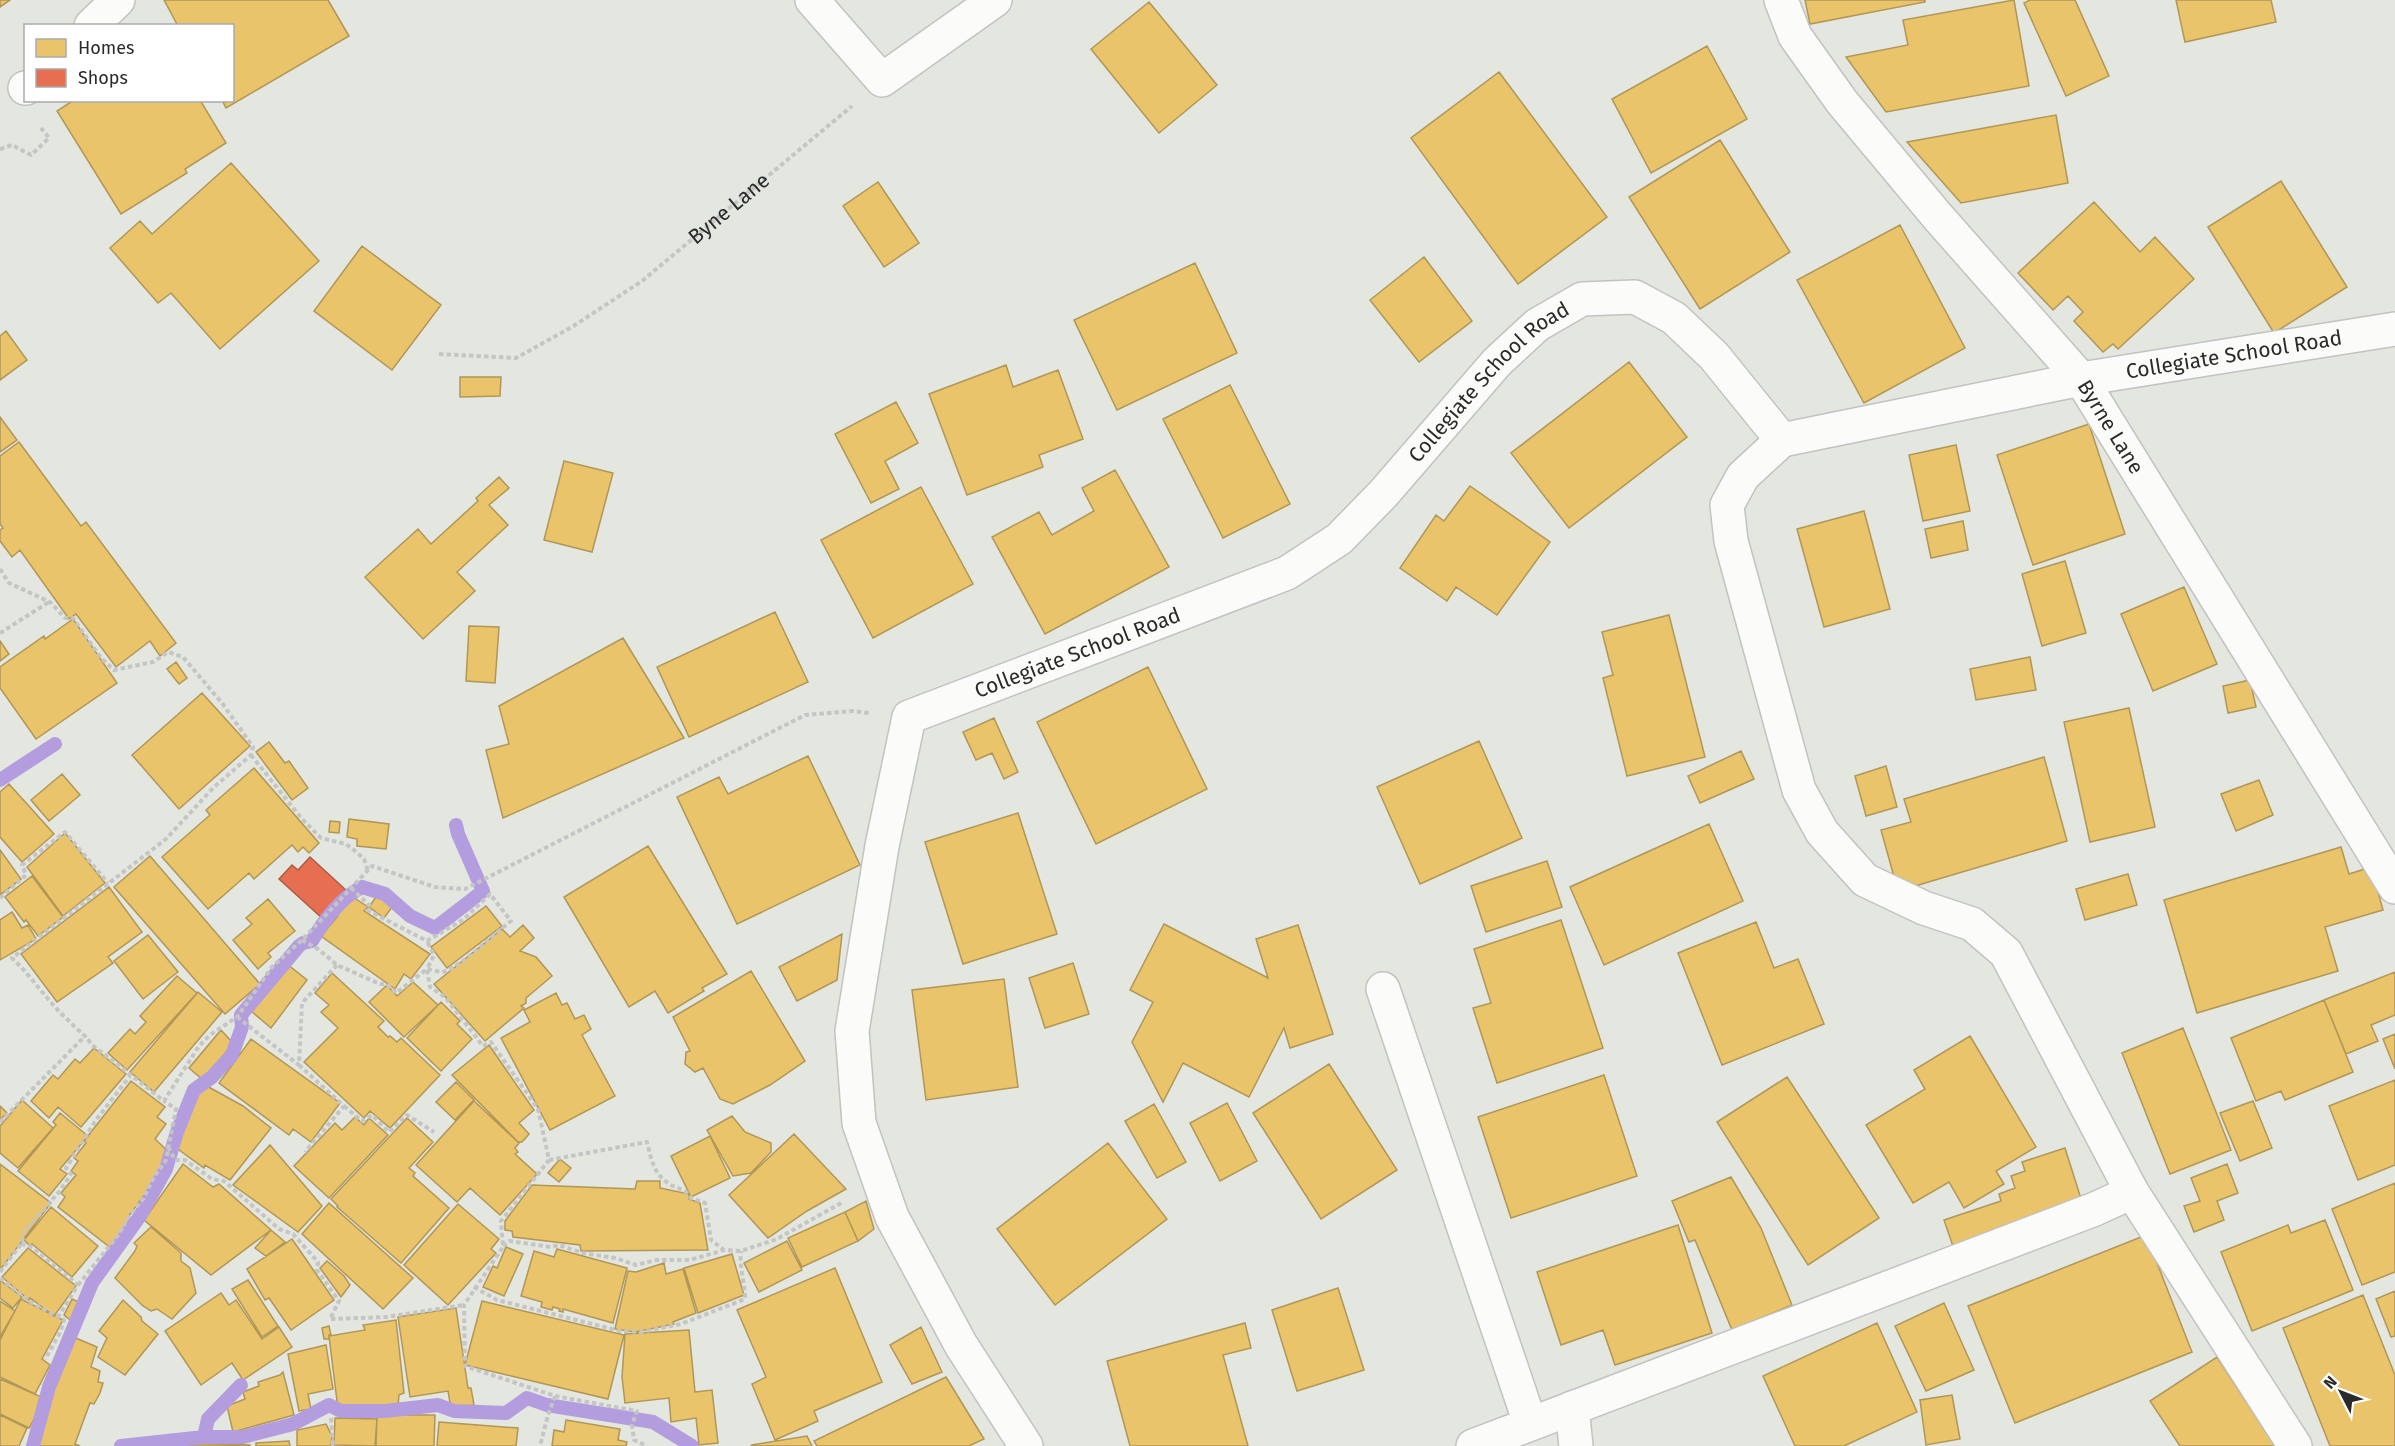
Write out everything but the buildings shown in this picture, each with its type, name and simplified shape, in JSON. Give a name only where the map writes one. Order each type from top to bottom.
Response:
[{"type":"street","points":[[93,24],[118,0]]},
{"type":"street","points":[[812,0],[882,80],[995,0]]},
{"type":"street","name":"Byrne Lane","points":[[1781,0],[1795,36],[1842,102],[1938,217],[2081,379],[2395,887]]},
{"type":"street","name":"Collegiate School Road","points":[[909,717],[1276,577],[1296,567],[1339,539],[1383,494],[1497,362],[1537,325],[1582,299],[1635,297],[1674,318],[1714,356],[1782,440],[2081,379],[2395,329]]},
{"type":"street","points":[[1782,440],[1743,476],[1727,506],[1731,541],[1799,790],[1821,832],[1865,880],[1924,908],[1972,924],[2006,953],[2132,1192],[2295,1446]]},
{"type":"street","points":[[909,717],[882,846],[852,1031],[859,1123],[892,1217],[961,1345],[1026,1446]]},
{"type":"street","points":[[1383,989],[1530,1423]]},
{"type":"street","points":[[1473,1446],[2095,1209],[2132,1192]]},
{"type":"street","points":[[1572,1407],[1576,1446]]},
{"type":"path","name":"Byne Lane","points":[[439,354],[516,358],[572,327],[642,281],[882,80]]},
{"type":"path","points":[[0,149],[12,145],[31,155],[49,138],[38,125]]},
{"type":"path","points":[[0,569],[9,583],[50,602],[65,618],[73,618],[102,658],[114,670],[153,662],[168,652],[183,657],[222,703],[253,747],[251,755],[213,788],[166,839],[12,958],[29,974],[70,1023],[86,1035],[92,1044],[130,1076],[176,1109],[166,1160],[154,1176],[143,1199],[78,1285],[58,1317]]},
{"type":"path","points":[[0,633],[50,602]]},
{"type":"path","points":[[164,1101],[199,1046],[210,1035],[237,1017],[272,968],[302,940],[372,866],[435,888],[465,889],[805,715],[853,711],[909,717]]},
{"type":"path","points":[[251,755],[302,819],[321,838],[346,844],[364,859],[368,871]]},
{"type":"path","points":[[0,898],[26,875],[22,865],[65,832],[108,883]]},
{"type":"path","points":[[302,940],[318,949],[337,965],[380,984],[387,984],[396,993],[427,969],[434,955],[427,941],[367,910],[369,905],[351,888]]},
{"type":"path","points":[[427,941],[464,920],[490,894],[511,921],[447,971],[427,969]]},
{"type":"path","points":[[299,1065],[302,1003],[337,965]]},
{"type":"path","points":[[427,969],[430,987],[445,997],[483,1046],[491,1042],[530,1097],[541,1119],[549,1160]]},
{"type":"path","points":[[237,1017],[299,1065],[362,1121],[372,1115],[389,1132],[407,1115],[434,1132]]},
{"type":"path","points":[[0,1122],[86,1035]]},
{"type":"path","points":[[0,1272],[21,1244],[25,1231],[59,1192],[71,1174],[66,1168],[130,1076]]},
{"type":"path","points":[[306,1152],[344,1106]]},
{"type":"path","points":[[503,1247],[501,1221],[549,1160],[647,1142],[652,1167],[667,1183],[688,1192],[691,1198],[705,1203],[711,1240],[724,1250]]},
{"type":"path","points":[[168,1147],[175,1160],[185,1160],[212,1179],[224,1181],[279,1229],[293,1233],[318,1262],[317,1270],[339,1301],[330,1319],[386,1317],[464,1305]]},
{"type":"path","points":[[474,1287],[497,1300],[620,1331],[641,1332],[681,1324],[745,1299],[745,1284],[739,1264],[741,1251],[724,1250],[690,1260],[668,1259],[636,1265],[559,1245],[551,1247],[509,1241],[474,1287],[464,1305],[465,1366],[555,1396],[637,1411],[632,1425],[634,1440],[647,1446]]},
{"type":"path","points":[[21,1244],[32,1247],[78,1285]]},
{"type":"path","points":[[0,1278],[32,1303],[64,1320],[59,1335],[45,1359]]},
{"type":"path","points":[[540,1446],[555,1396]]},
{"type":"path","points":[[331,1418],[333,1446]]},
{"type":"waterway","points":[[0,780],[55,744]]},
{"type":"waterway","points":[[33,1446],[49,1387],[92,1283],[140,1216],[166,1169],[177,1132],[194,1090],[212,1077],[232,1055],[242,1027],[241,1015],[299,946],[312,941],[334,910],[362,887],[385,894],[410,916],[435,928],[483,891],[456,825]]},
{"type":"waterway","points":[[204,1437],[208,1419],[241,1385]]},
{"type":"waterway","points":[[121,1446],[204,1437],[243,1437],[293,1424],[329,1405],[341,1411],[385,1411],[438,1405],[454,1411],[506,1413],[527,1398],[547,1405],[653,1422],[692,1446]]}]
